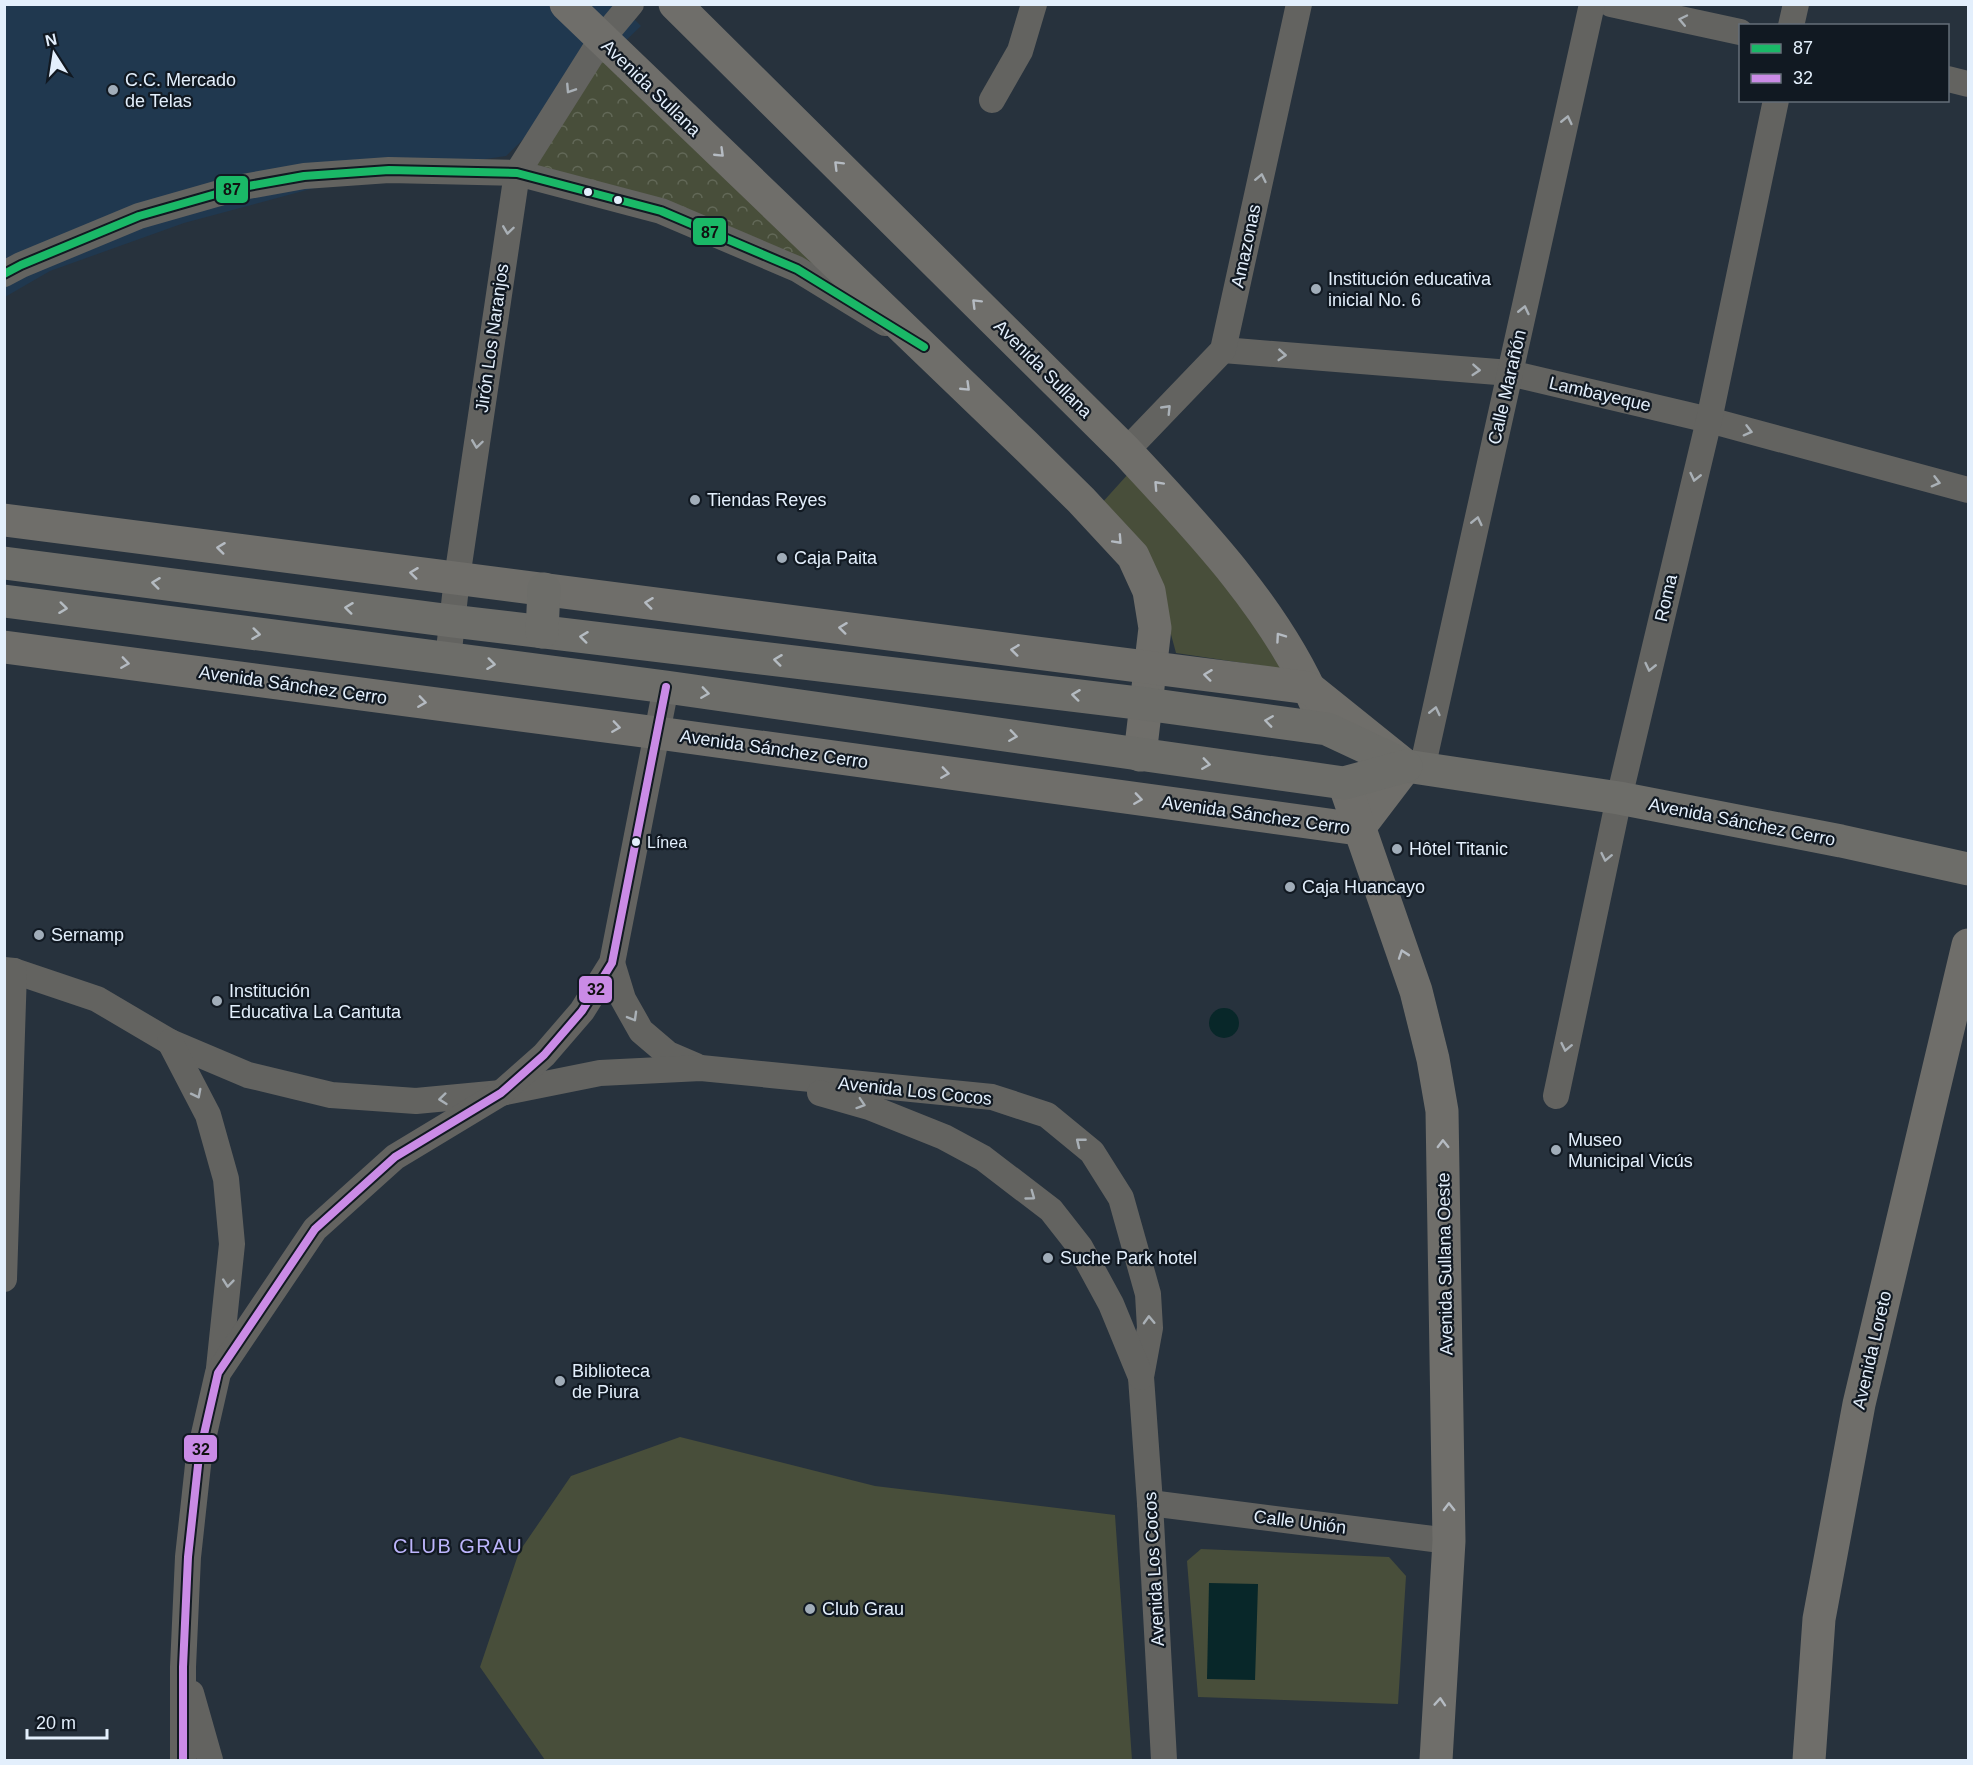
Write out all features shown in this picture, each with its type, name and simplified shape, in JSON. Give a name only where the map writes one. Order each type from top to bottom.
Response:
[{"type":"main road","name":"Avenida Sullana","points":[[566,4],[924,347],[1081,500],[1133,556],[1149,591],[1155,628],[1140,755]]},
{"type":"main road","name":"Avenida Sullana","points":[[675,4],[1126,451],[1191,520],[1286,645],[1309,688],[1327,729],[1344,783]]},
{"type":"main road","points":[[4,520],[1309,688],[1414,767]]},
{"type":"main road","name":"Avenida Sánchez Cerro","points":[[4,563],[452,621],[1146,704],[1327,729],[1414,767],[1619,798],[1841,841],[1968,869]]},
{"type":"main road","points":[[542,632],[544,589]]},
{"type":"main road","name":"Avenida Sánchez Cerro","points":[[4,601],[666,687],[1344,783],[1414,767]]},
{"type":"main road","name":"Avenida Sánchez Cerro","points":[[4,647],[658,733],[1358,829],[1414,767]]},
{"type":"main road","name":"Avenida Sullana Oeste","points":[[1344,783],[1358,829],[1416,991],[1433,1059],[1442,1111],[1449,1541],[1436,1761]]},
{"type":"main road","name":"Avenida Loreto","points":[[1809,1761],[1820,1619],[1859,1404],[1968,945]]},
{"type":"street","name":"Jirón Los Naranjos","points":[[448,659],[457,578],[517,173],[601,40],[631,4]]},
{"type":"street","points":[[992,100],[1020,51],[1034,4]]},
{"type":"street","name":"Amazonas","points":[[1223,350],[1299,4]]},
{"type":"street","name":"Calle Marañón","points":[[1414,767],[1510,373],[1592,4]]},
{"type":"street","points":[[1611,4],[1739,32]]},
{"type":"street","points":[[1791,24],[1796,4]]},
{"type":"street","points":[[1949,79],[1968,84]]},
{"type":"street","name":"Roma","points":[[1556,1096],[1619,798],[1709,420],[1776,102]]},
{"type":"street","points":[[4,274],[139,216],[237,188],[304,176],[389,170],[517,173],[661,211],[797,269],[924,347]]},
{"type":"street","points":[[1126,451],[1223,350]]},
{"type":"street","name":"Lambayeque","points":[[1223,350],[1510,373],[1709,420],[1968,490]]},
{"type":"street","name":"Avenida Los Cocos","points":[[183,1761],[183,1667],[188,1557],[198,1467],[218,1373],[315,1229],[395,1157],[501,1093],[544,1055],[582,1011],[612,963],[666,687]]},
{"type":"street","name":"Avenida Los Cocos","points":[[612,963],[623,999],[641,1031],[668,1054],[701,1068],[836,1096],[944,1137],[983,1158],[1051,1210],[1080,1247],[1111,1304],[1141,1377]]},
{"type":"street","points":[[4,1279],[9,970],[97,999],[170,1042],[248,1076],[331,1095],[416,1101],[501,1093]]},
{"type":"street","points":[[170,1042],[208,1115],[226,1179],[232,1244],[218,1373]]},
{"type":"street","name":"Avenida Los Cocos","points":[[501,1093],[600,1073],[701,1068],[992,1097],[1047,1115],[1092,1152],[1121,1198],[1148,1294],[1150,1328],[1141,1377],[1164,1761]]},
{"type":"street","name":"Calle Unión","points":[[1150,1503],[1449,1541]]},
{"type":"street","name":"Avenida Los Cocos","points":[[183,1667],[210,1761]]},
{"type":"shaded area","points":[[619,4],[641,26],[506,156],[344,180],[184,223],[50,271],[5,297],[5,5]]},
{"type":"shaded area","points":[[1224,1008],[1235,1012],[1239,1023],[1235,1034],[1224,1038],[1213,1034],[1209,1023],[1213,1012]]},
{"type":"shaded area","points":[[1209,1583],[1258,1584],[1255,1680],[1207,1679]]},
{"type":"green space","points":[[601,40],[924,347],[797,269],[517,173]]},
{"type":"green space","points":[[1129,473],[1245,606],[1283,669],[1176,653],[1152,564],[1101,504]]},
{"type":"green space","name":"Club Grau","points":[[680,1437],[875,1486],[1115,1515],[1132,1760],[545,1760],[480,1667],[519,1552],[571,1476]]},
{"type":"green space","points":[[1201,1549],[1389,1557],[1406,1576],[1398,1704],[1198,1697],[1187,1561]]},
{"type":"transit line","name":"87","points":[[4,274],[139,216],[237,188],[304,176],[389,170],[517,173],[661,211],[797,269],[924,347]]},
{"type":"transit line","name":"32","points":[[183,1760],[183,1667],[188,1557],[199,1456],[218,1373],[315,1229],[395,1157],[501,1093],[544,1055],[582,1011],[612,963],[666,687]]},
{"type":"place","name":"C.C. Mercado de Telas","points":[[113,90]]},
{"type":"place","name":"Institución educativa inicial No. 6","points":[[1316,289]]},
{"type":"place","name":"Tiendas Reyes","points":[[695,500]]},
{"type":"place","name":"Caja Paita","points":[[782,558]]},
{"type":"place","name":"Línea","points":[[636,842]]},
{"type":"place","name":"Hôtel Titanic","points":[[1397,849]]},
{"type":"place","name":"Caja Huancayo","points":[[1290,887]]},
{"type":"place","name":"Sernamp","points":[[39,935]]},
{"type":"place","name":"Institución Educativa La Cantuta","points":[[217,1001]]},
{"type":"place","name":"Museo Municipal Vicús","points":[[1556,1150]]},
{"type":"place","name":"Suche Park hotel","points":[[1048,1258]]},
{"type":"place","name":"Biblioteca de Piura","points":[[560,1381]]},
{"type":"place","name":"Club Grau","points":[[810,1609]]},
{"type":"district","name":"CLUB GRAU","points":[[458,1546]]}]
